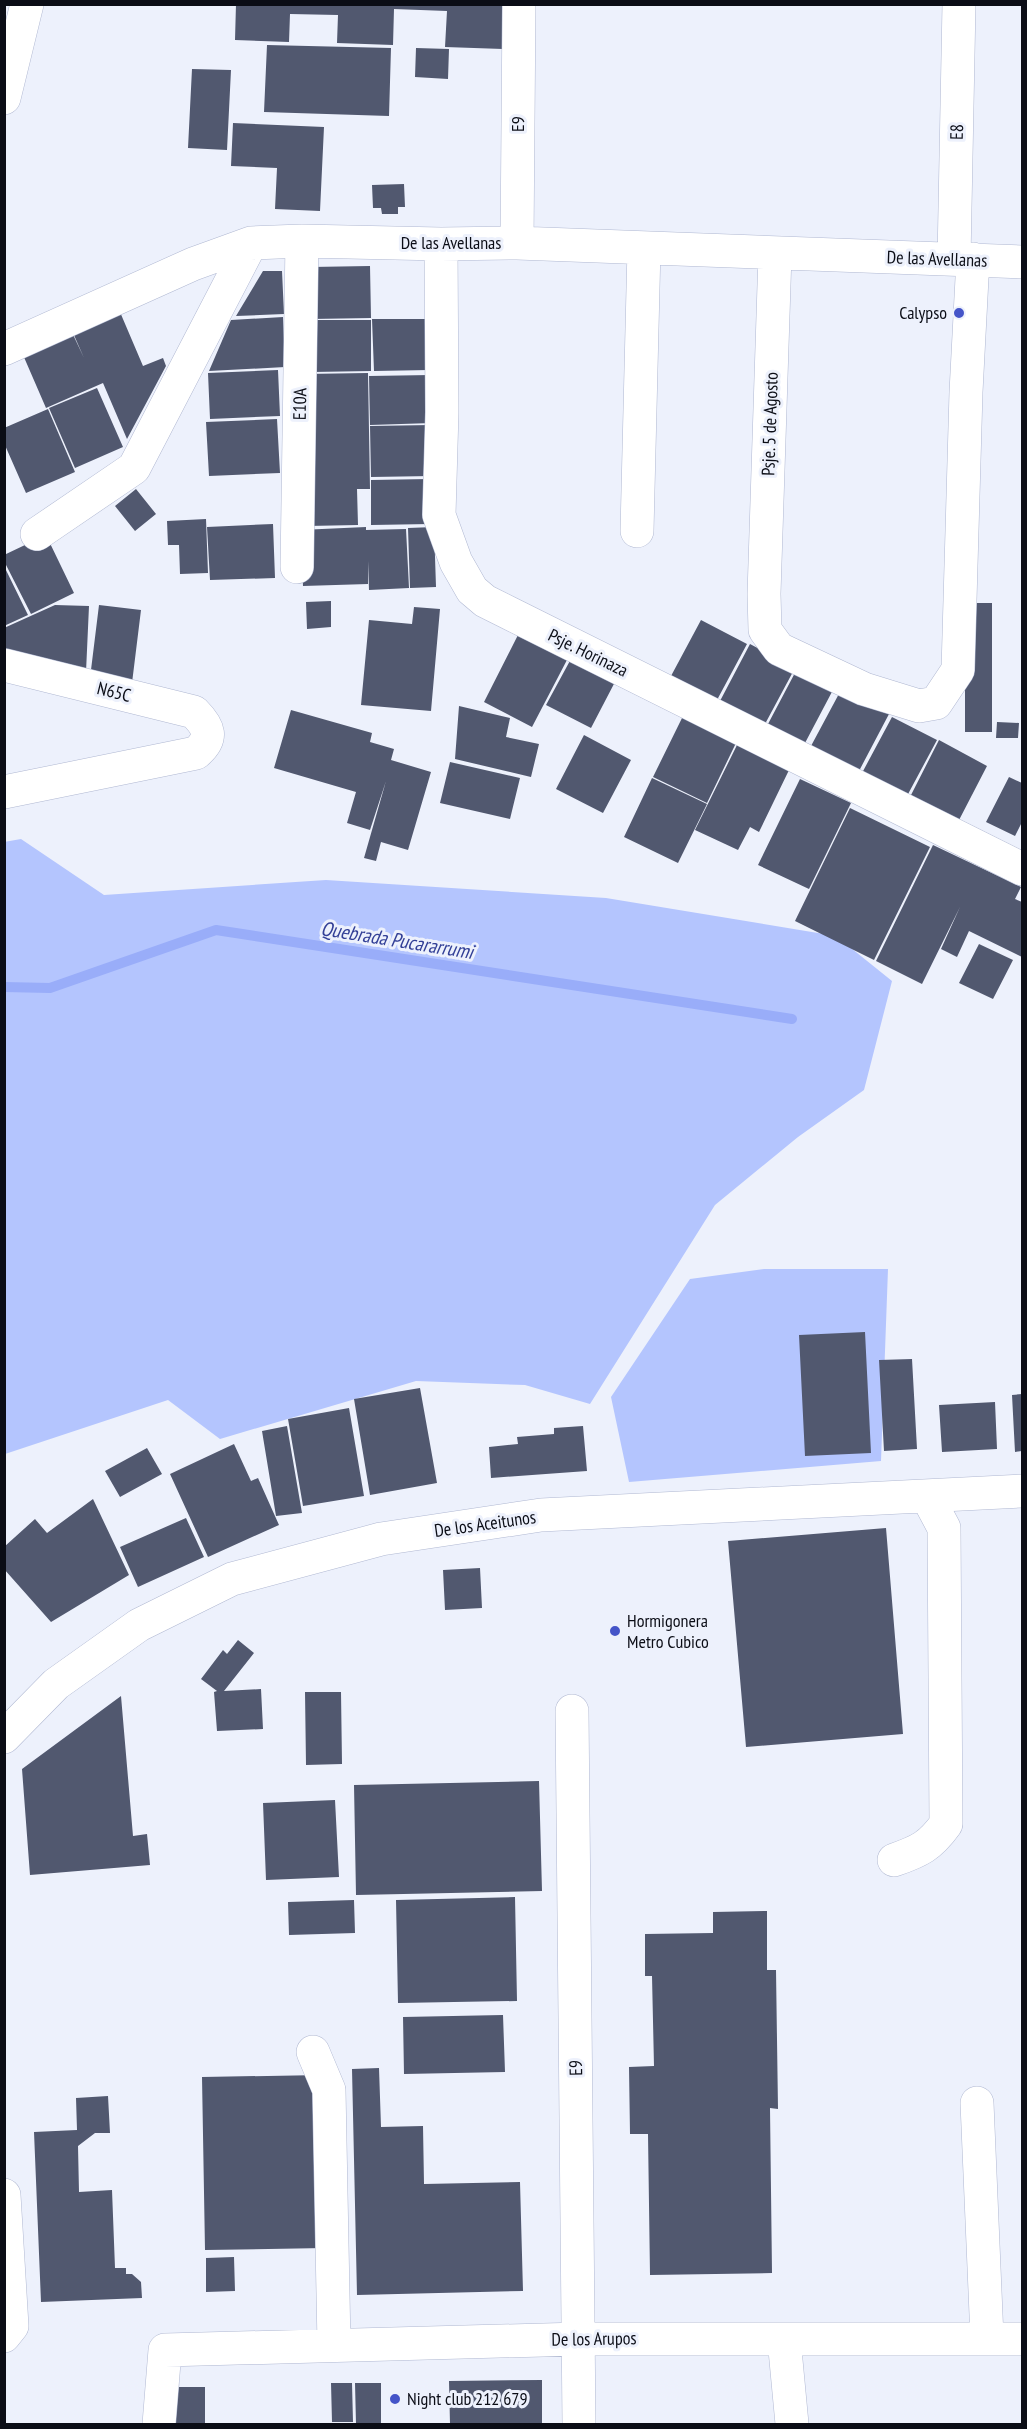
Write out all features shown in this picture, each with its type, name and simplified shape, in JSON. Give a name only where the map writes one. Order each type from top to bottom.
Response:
[{"type":"street","points":[[4,98],[27,4]]},
{"type":"street","name":"E9","points":[[517,243],[519,4]]},
{"type":"street","name":"E8","points":[[764,594],[765,630],[779,650],[864,689],[919,706],[936,703],[958,670],[966,392],[959,4]]},
{"type":"street","name":"De las Avellanas","points":[[4,349],[193,264],[251,243],[302,241],[517,243],[1023,262]]},
{"type":"street","name":"E10A","points":[[297,567],[302,241]]},
{"type":"street","points":[[37,534],[134,468],[251,243]]},
{"type":"street","name":"Psje. Horinaza","points":[[441,244],[442,411],[439,515],[456,562],[472,590],[485,601],[509,614],[1023,869]]},
{"type":"street","points":[[637,531],[644,248]]},
{"type":"street","name":"Psje. 5 de Agosto","points":[[764,594],[775,254]]},
{"type":"street","name":"N65C","points":[[4,665],[194,712],[207,729],[204,746],[196,753],[4,792]]},
{"type":"street","name":"De los Aceitunos","points":[[4,1737],[56,1684],[139,1625],[232,1579],[381,1539],[541,1515],[1023,1491]]},
{"type":"street","points":[[894,1860],[916,1853],[933,1843],[946,1824],[944,1528],[927,1496]]},
{"type":"street","name":"E9","points":[[572,1711],[579,2424]]},
{"type":"street","points":[[313,2052],[329,2090],[334,2345]]},
{"type":"street","points":[[977,2103],[987,2338]]},
{"type":"street","points":[[4,2195],[8,2331]]},
{"type":"street","name":"De los Arupos","points":[[159,2424],[165,2350],[579,2338],[1023,2339]]},
{"type":"street","points":[[784,2339],[792,2424]]},
{"type":"shaded area","points":[[21,839],[104,895],[326,880],[606,898],[836,936],[892,981],[864,1090],[798,1137],[715,1205],[590,1404],[525,1385],[416,1381],[220,1439],[168,1400],[5,1454],[4,842]]},
{"type":"shaded area","points":[[764,1269],[888,1269],[881,1461],[629,1482],[611,1397],[690,1279]]},
{"type":"building","points":[[236,4],[504,4],[503,49],[445,47],[447,11],[394,9],[393,45],[337,43],[338,15],[290,14],[289,42],[235,40]]},
{"type":"building","points":[[267,45],[391,48],[389,116],[264,112]]},
{"type":"building","points":[[416,48],[449,49],[448,79],[415,77]]},
{"type":"building","points":[[192,69],[231,70],[227,150],[188,148]]},
{"type":"building","points":[[233,123],[324,127],[320,211],[275,209],[277,168],[231,166]]},
{"type":"building","points":[[404,184],[405,207],[398,207],[398,214],[382,214],[381,208],[373,208],[372,185]]},
{"type":"building","points":[[370,266],[371,318],[311,319],[311,267]]},
{"type":"building","points":[[263,271],[282,271],[284,314],[236,316]]},
{"type":"building","points":[[117,305],[143,366],[163,358],[166,366],[127,439],[103,383],[46,408],[20,348],[69,326],[84,358],[70,326]]},
{"type":"building","points":[[283,317],[285,367],[209,371],[231,320]]},
{"type":"building","points":[[372,319],[429,319],[429,370],[374,371]]},
{"type":"building","points":[[311,320],[371,320],[371,371],[312,372]]},
{"type":"building","points":[[278,370],[280,416],[210,419],[208,373]]},
{"type":"building","points":[[368,373],[370,489],[357,489],[358,525],[307,526],[305,374]]},
{"type":"building","points":[[431,375],[432,423],[370,425],[369,376]]},
{"type":"building","points":[[97,388],[123,447],[75,468],[49,408]]},
{"type":"building","points":[[48,409],[75,472],[26,493],[4,443],[4,428]]},
{"type":"building","points":[[277,419],[280,473],[209,476],[206,422]]},
{"type":"building","points":[[431,425],[432,476],[371,477],[370,426]]},
{"type":"building","points":[[429,479],[430,524],[371,525],[371,480]]},
{"type":"building","points":[[136,489],[156,514],[135,531],[115,506]]},
{"type":"building","points":[[206,519],[208,573],[180,574],[179,545],[168,545],[167,521]]},
{"type":"building","points":[[273,524],[275,578],[210,580],[207,527]]},
{"type":"building","points":[[366,527],[366,530],[406,529],[409,588],[369,590],[368,561],[368,584],[303,586],[300,530]]},
{"type":"building","points":[[434,527],[436,587],[410,588],[408,528]]},
{"type":"building","points":[[46,535],[74,593],[31,614],[4,561],[4,555]]},
{"type":"building","points":[[4,566],[28,615],[4,626]]},
{"type":"building","points":[[331,601],[331,627],[307,629],[306,602]]},
{"type":"building","points":[[965,603],[992,603],[992,732],[965,732]]},
{"type":"building","points":[[55,605],[89,606],[86,672],[4,650],[4,628]]},
{"type":"building","points":[[99,605],[141,610],[132,683],[90,678]]},
{"type":"building","points":[[414,607],[440,609],[431,711],[361,705],[369,620],[412,624]]},
{"type":"building","points":[[701,620],[747,644],[717,700],[671,676]]},
{"type":"building","points":[[519,633],[568,658],[532,727],[484,702]]},
{"type":"building","points":[[750,644],[795,668],[765,724],[720,701]]},
{"type":"building","points":[[572,657],[616,680],[591,728],[546,705]]},
{"type":"building","points":[[797,669],[834,688],[805,743],[768,724]]},
{"type":"building","points":[[841,690],[889,714],[859,771],[811,746]]},
{"type":"building","points":[[459,706],[510,718],[506,737],[539,744],[531,777],[455,759]]},
{"type":"building","points":[[291,710],[372,733],[370,742],[394,749],[391,760],[431,772],[408,850],[381,842],[376,861],[364,858],[386,781],[370,830],[347,823],[356,792],[274,768]]},
{"type":"building","points":[[683,716],[736,743],[707,803],[653,777]]},
{"type":"building","points":[[892,717],[937,740],[907,796],[862,773]]},
{"type":"building","points":[[997,722],[1019,723],[1018,738],[996,738]]},
{"type":"building","points":[[584,735],[631,760],[603,813],[556,789]]},
{"type":"building","points":[[939,740],[987,766],[958,822],[910,797]]},
{"type":"building","points":[[738,743],[790,768],[759,832],[750,827],[738,850],[695,830]]},
{"type":"building","points":[[450,762],[520,778],[510,819],[440,803]]},
{"type":"building","points":[[1009,777],[1022,783],[1022,822],[1015,836],[986,822]]},
{"type":"building","points":[[652,778],[707,804],[678,863],[624,837]]},
{"type":"building","points":[[800,779],[851,803],[809,889],[758,865]]},
{"type":"building","points":[[850,808],[930,847],[874,960],[795,921]]},
{"type":"building","points":[[933,845],[1021,887],[1015,899],[1022,902],[1022,957],[969,931],[957,957],[941,949],[960,907],[922,984],[876,961]]},
{"type":"building","points":[[979,944],[1013,960],[993,999],[959,983]]},
{"type":"building","points":[[865,1332],[871,1453],[805,1456],[799,1335]]},
{"type":"building","points":[[912,1359],[917,1449],[884,1451],[879,1360]]},
{"type":"building","points":[[420,1388],[437,1483],[370,1495],[354,1399]]},
{"type":"building","points":[[1022,1394],[1022,1451],[1015,1452],[1012,1395]]},
{"type":"building","points":[[995,1402],[997,1449],[942,1452],[939,1405]]},
{"type":"building","points":[[349,1408],[364,1496],[303,1506],[288,1419]]},
{"type":"building","points":[[287,1426],[302,1513],[276,1516],[262,1431]]},
{"type":"building","points":[[583,1426],[587,1471],[491,1478],[489,1447],[518,1444],[517,1437],[554,1434],[554,1428]]},
{"type":"building","points":[[234,1444],[251,1481],[258,1478],[279,1525],[208,1557],[170,1474]]},
{"type":"building","points":[[147,1448],[162,1474],[120,1497],[105,1471]]},
{"type":"building","points":[[93,1499],[129,1575],[51,1622],[4,1569],[4,1547],[35,1519],[47,1533]]},
{"type":"building","points":[[186,1518],[204,1557],[138,1587],[120,1547]]},
{"type":"building","points":[[886,1528],[903,1734],[746,1747],[728,1541]]},
{"type":"building","points":[[480,1568],[482,1608],[445,1610],[443,1570]]},
{"type":"building","points":[[238,1640],[254,1653],[224,1691],[261,1689],[263,1729],[217,1731],[214,1692],[217,1691],[201,1679],[223,1650],[227,1654]]},
{"type":"building","points":[[305,1692],[341,1692],[342,1764],[306,1765]]},
{"type":"building","points":[[121,1696],[133,1836],[147,1834],[150,1865],[30,1875],[22,1769]]},
{"type":"building","points":[[539,1781],[542,1891],[356,1895],[354,1785]]},
{"type":"building","points":[[335,1800],[339,1877],[266,1880],[263,1803]]},
{"type":"building","points":[[515,1897],[517,2001],[398,2003],[396,1900]]},
{"type":"building","points":[[354,1900],[355,1933],[289,1935],[288,1902]]},
{"type":"building","points":[[767,1911],[767,1970],[776,1970],[778,2109],[770,2108],[772,2273],[650,2275],[648,2134],[630,2134],[629,2067],[654,2066],[652,1976],[645,1976],[645,1934],[713,1933],[713,1912]]},
{"type":"building","points":[[503,2015],[505,2072],[404,2074],[403,2017]]},
{"type":"building","points":[[379,2068],[381,2127],[423,2126],[424,2184],[520,2182],[523,2291],[357,2295],[352,2069]]},
{"type":"building","points":[[322,2075],[325,2248],[205,2250],[202,2077]]},
{"type":"building","points":[[108,2096],[110,2133],[95,2133],[78,2146],[79,2192],[112,2190],[115,2268],[126,2268],[126,2274],[132,2274],[141,2282],[142,2298],[41,2302],[34,2132],[77,2130],[76,2098]]},
{"type":"building","points":[[234,2257],[235,2291],[206,2292],[206,2258]]},
{"type":"building","points":[[542,2380],[542,2424],[450,2424],[449,2381]]},
{"type":"building","points":[[331,2383],[352,2383],[353,2422],[332,2422]]},
{"type":"building","points":[[355,2383],[381,2383],[381,2424],[356,2424]]},
{"type":"building","points":[[173,2387],[205,2387],[205,2424],[173,2424]]},
{"type":"waterway","name":"Quebrada Pucararrumi","points":[[4,987],[50,988],[216,930],[792,1019]]},
{"type":"place","name":"Calypso","points":[[959,313]]},
{"type":"place","name":"Hormigonera Metro Cubico","points":[[615,1631]]},
{"type":"place","name":"Night club 212 679","points":[[395,2399]]}]
